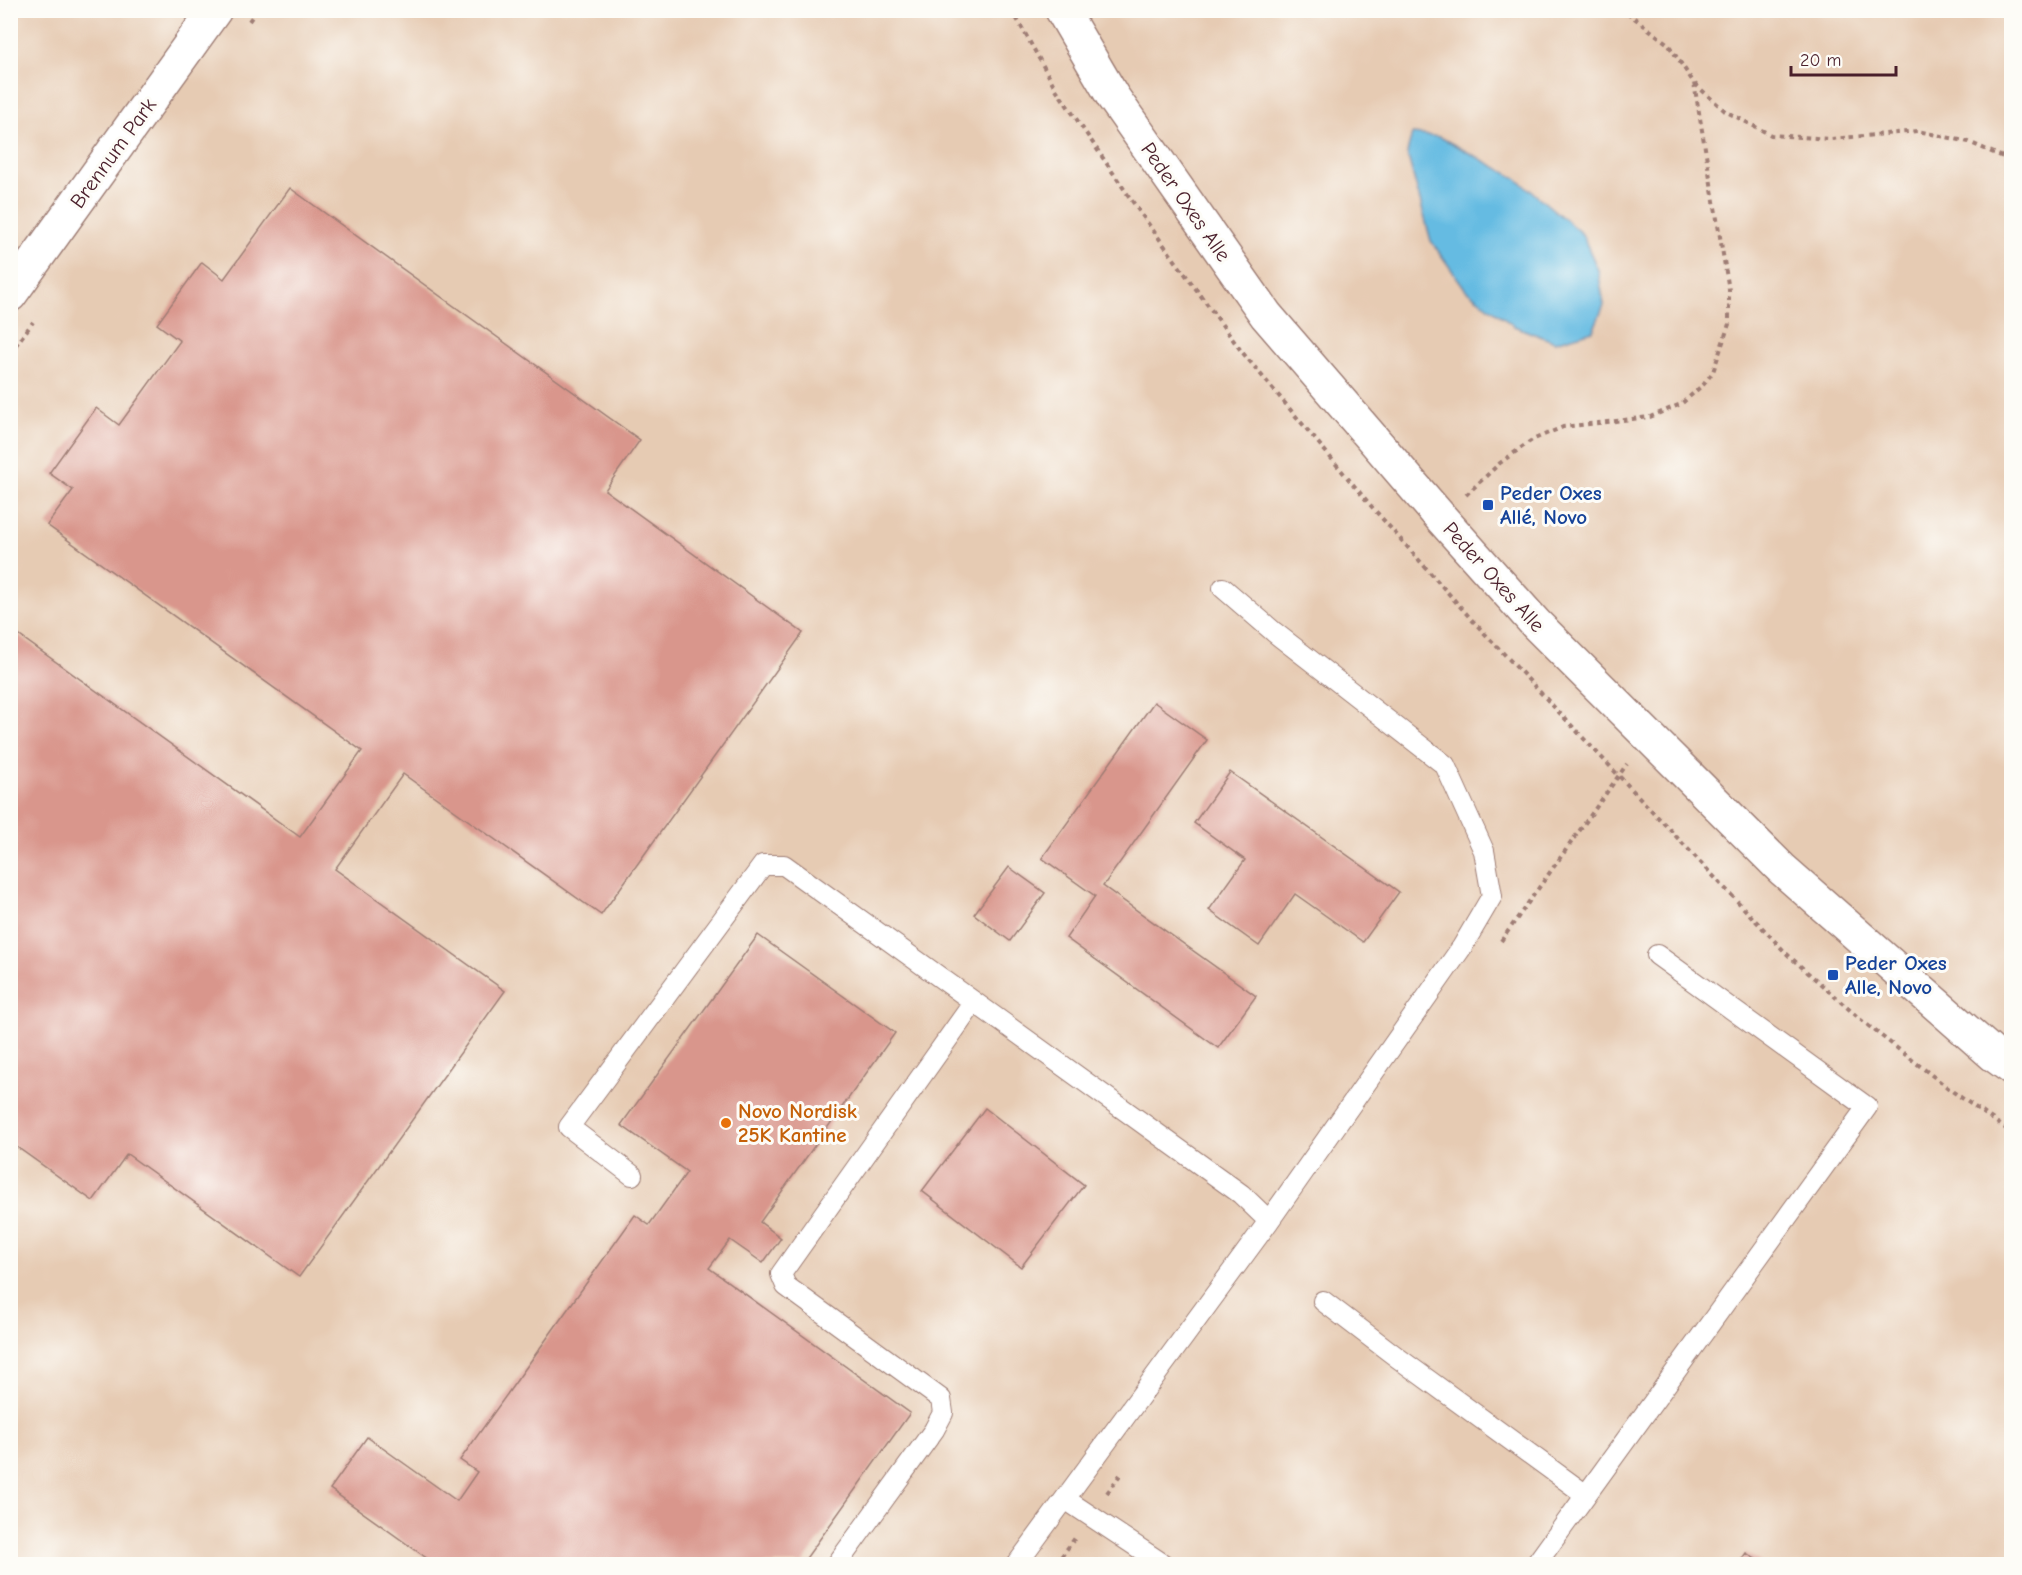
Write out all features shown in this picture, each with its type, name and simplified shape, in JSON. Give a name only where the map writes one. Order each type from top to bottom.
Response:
[{"type":"street","name":"Brennum Park","points":[[10,295],[216,10]]},
{"type":"street","name":"Peder Oxes Alle","points":[[1062,10],[1113,97],[1266,315],[1536,624],[1782,869],[1994,1055],[2012,1068]]},
{"type":"lane","points":[[1017,1564],[1269,1221],[1462,947],[1492,896],[1484,851],[1444,765],[1274,632],[1223,588]]},
{"type":"lane","points":[[632,1175],[568,1127],[762,865],[784,865],[1241,1194],[1269,1221]]},
{"type":"lane","points":[[1536,1564],[1867,1107],[1657,955]]},
{"type":"lane","points":[[837,1564],[934,1430],[943,1413],[941,1399],[786,1286],[781,1274],[974,1002]]},
{"type":"lane","points":[[1323,1301],[1586,1495]]},
{"type":"lane","points":[[1065,1499],[1163,1564]]},
{"type":"path","points":[[1624,10],[1668,44],[1695,84],[1725,111],[1771,135],[1831,139],[1918,130],[1969,142],[2012,161]]},
{"type":"path","points":[[1414,554],[1442,519],[1500,463],[1532,440],[1563,427],[1650,417],[1681,404],[1704,384],[1713,372],[1729,324],[1729,290],[1695,84]]},
{"type":"shaded area","points":[[11,11],[2011,11],[2011,1564],[11,1564]]},
{"type":"water","points":[[1412,134],[1440,137],[1516,178],[1582,234],[1598,270],[1604,305],[1593,331],[1555,342],[1514,326],[1466,290],[1431,241],[1407,153]]},
{"type":"building","points":[[290,188],[640,440],[605,490],[803,633],[601,915],[403,774],[335,869],[505,991],[299,1277],[127,1154],[93,1201],[10,1142],[10,629],[300,837],[362,751],[47,525],[73,490],[49,473],[96,408],[119,425],[180,341],[157,324],[202,262],[224,279]]},
{"type":"building","points":[[1154,702],[1207,740],[1103,886],[1256,996],[1218,1048],[1066,938],[1095,896],[1042,858]]},
{"type":"building","points":[[1230,772],[1399,892],[1363,942],[1295,894],[1259,946],[1209,910],[1245,860],[1194,823]]},
{"type":"building","points":[[1009,867],[1045,893],[1010,941],[974,914]]},
{"type":"building","points":[[758,935],[895,1033],[760,1222],[781,1238],[763,1263],[730,1240],[709,1268],[910,1413],[802,1564],[435,1564],[330,1489],[367,1437],[457,1501],[477,1472],[460,1460],[635,1215],[649,1225],[687,1172],[621,1125]]},
{"type":"building","points":[[985,1108],[1084,1185],[1021,1267],[922,1191]]},
{"type":"building","points":[[1746,1553],[1763,1564],[1738,1564]]},
{"type":"place","name":"Peder Oxes Allé, Novo","points":[[1488,505]]},
{"type":"place","name":"Peder Oxes Alle, Novo","points":[[1833,975]]},
{"type":"place","name":"Novo Nordisk 25K Kantine","points":[[726,1123]]}]
